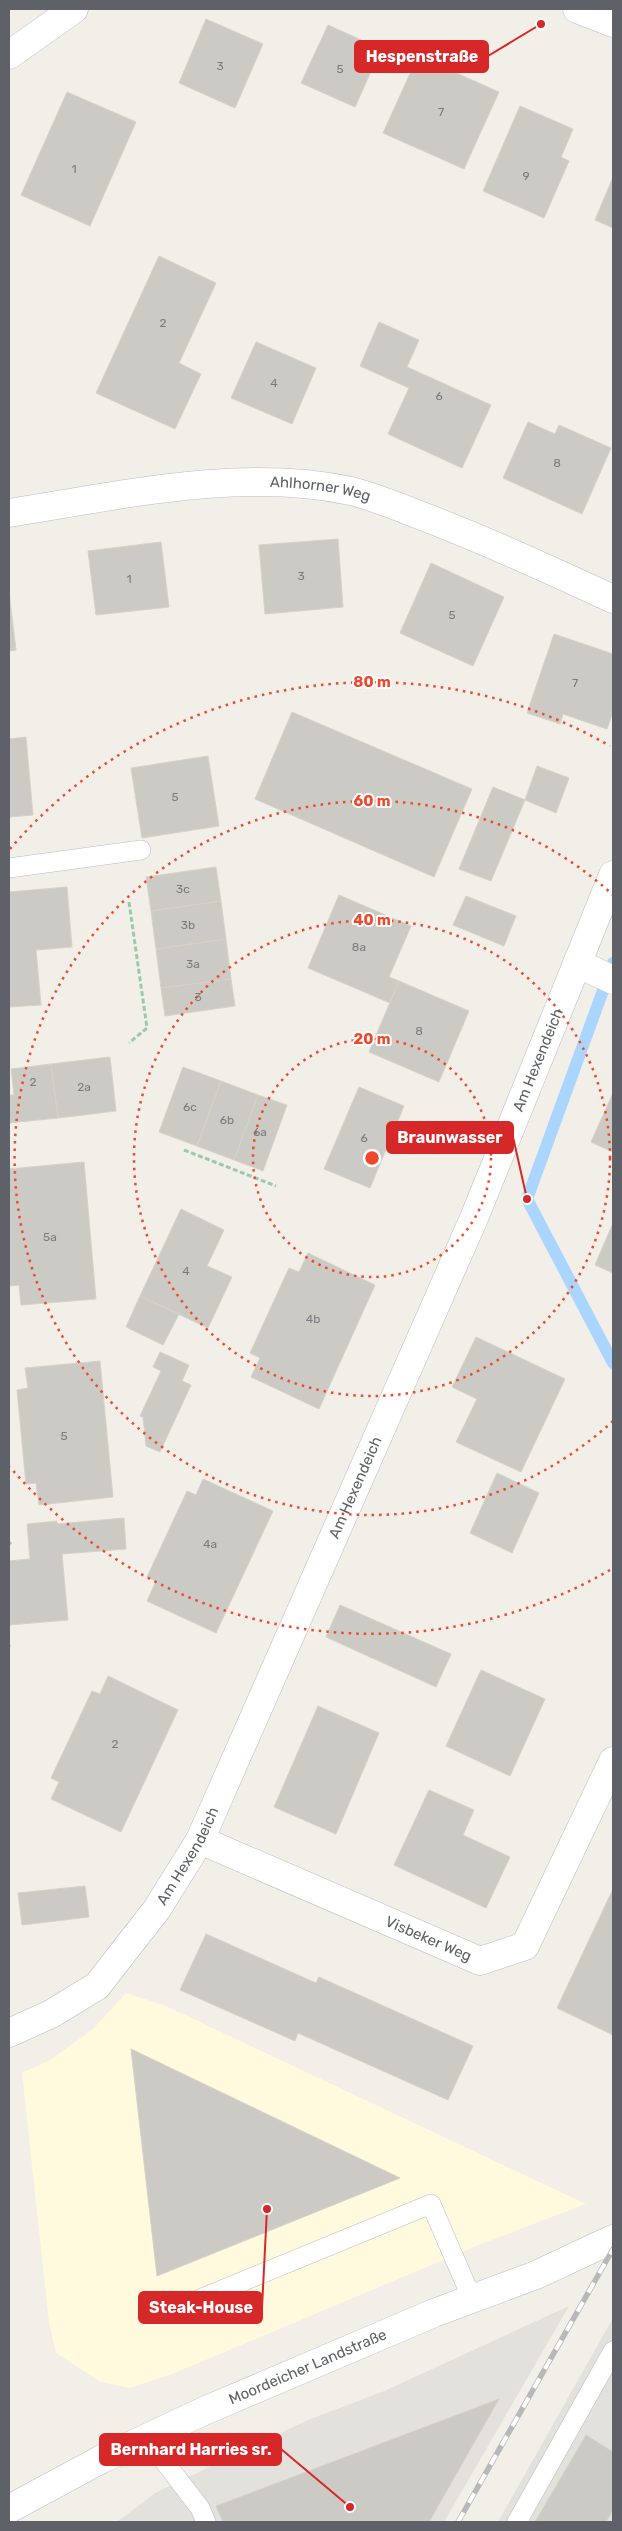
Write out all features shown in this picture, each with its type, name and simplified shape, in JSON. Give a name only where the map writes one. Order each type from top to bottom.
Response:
[{"type":"street","points":[[9,55],[74,9]]},
{"type":"street","points":[[577,9],[613,23]]},
{"type":"street","name":"Ahlhorner Weg","points":[[9,513],[127,495],[233,482],[282,482],[351,491],[447,526],[536,563],[613,599]]},
{"type":"street","name":"Am Hexendeich","points":[[9,2033],[51,2014],[98,1986],[156,1909],[200,1840],[474,1218],[613,875]]},
{"type":"street","points":[[576,963],[613,980]]},
{"type":"street","name":"Visbeker Weg","points":[[200,1840],[480,1961],[525,1946],[613,1760]]},
{"type":"street","name":"Moordeicher Landstraße","points":[[9,2509],[100,2460],[204,2411],[472,2299],[536,2275],[613,2239]]},
{"type":"lane","points":[[9,868],[141,850]]},
{"type":"lane","points":[[190,2303],[431,2204],[472,2299]]},
{"type":"lane","points":[[517,2522],[613,2351]]},
{"type":"lane","points":[[147,2439],[200,2508],[206,2522]]},
{"type":"path","points":[[129,902],[147,1028],[129,1043]]},
{"type":"path","points":[[184,1150],[276,1186]]},
{"type":"shaded area","points":[[126,1993],[166,2006],[586,2204],[486,2242],[170,2375],[130,2388],[100,2382],[56,2353],[49,2323],[22,2073],[50,2060],[93,2029]]},
{"type":"shaded area","points":[[569,2306],[444,2522],[117,2522],[155,2493],[308,2420],[382,2392]]},
{"type":"shaded area","points":[[613,2318],[613,2522],[498,2522]]},
{"type":"building","points":[[206,19],[263,44],[235,108],[179,83]]},
{"type":"building","points":[[328,25],[381,49],[355,107],[301,83]]},
{"type":"building","points":[[418,56],[499,92],[464,169],[383,133]]},
{"type":"building","points":[[67,92],[136,122],[90,226],[21,195]]},
{"type":"building","points":[[520,106],[573,129],[561,157],[569,161],[544,218],[483,191]]},
{"type":"building","points":[[613,177],[613,228],[595,220]]},
{"type":"building","points":[[159,256],[216,283],[179,363],[201,374],[175,429],[96,393]]},
{"type":"building","points":[[379,322],[419,340],[407,367],[491,405],[462,468],[388,434],[409,388],[360,366]]},
{"type":"building","points":[[256,342],[316,368],[292,424],[231,398]]},
{"type":"building","points":[[528,422],[555,434],[559,425],[611,448],[582,514],[503,478]]},
{"type":"building","points":[[338,539],[343,607],[265,614],[259,545]]},
{"type":"building","points":[[161,542],[169,607],[96,615],[88,551]]},
{"type":"building","points":[[431,563],[504,597],[473,666],[400,633]]},
{"type":"building","points":[[9,592],[16,650],[9,651]]},
{"type":"building","points":[[554,634],[613,654],[613,712],[607,729],[563,714],[560,724],[527,713]]},
{"type":"building","points":[[292,712],[472,789],[434,877],[255,799]]},
{"type":"building","points":[[26,737],[33,815],[9,817],[9,739]]},
{"type":"building","points":[[208,756],[219,826],[142,838],[131,768]]},
{"type":"building","points":[[537,766],[569,778],[556,813],[525,800]]},
{"type":"building","points":[[493,787],[525,800],[491,881],[459,869]]},
{"type":"building","points":[[216,867],[221,901],[151,911],[146,877]]},
{"type":"building","points":[[67,887],[72,947],[36,950],[41,1005],[9,1007],[9,892]]},
{"type":"building","points":[[339,895],[411,926],[389,977],[399,981],[390,1003],[308,968]]},
{"type":"building","points":[[466,896],[516,916],[504,946],[453,925]]},
{"type":"building","points":[[221,901],[226,939],[156,949],[151,911]]},
{"type":"building","points":[[226,939],[231,979],[161,988],[156,949]]},
{"type":"building","points":[[231,979],[235,1006],[165,1016],[161,988]]},
{"type":"building","points":[[399,981],[469,1011],[439,1082],[369,1052]]},
{"type":"building","points":[[110,1057],[116,1111],[58,1118],[51,1064]]},
{"type":"building","points":[[51,1064],[58,1118],[9,1123],[9,1095],[14,1095],[11,1069]]},
{"type":"building","points":[[183,1067],[221,1081],[197,1146],[159,1132]]},
{"type":"building","points":[[221,1081],[258,1095],[234,1160],[197,1146]]},
{"type":"building","points":[[359,1087],[404,1106],[370,1188],[324,1169]]},
{"type":"building","points":[[613,1093],[613,1152],[591,1142]]},
{"type":"building","points":[[258,1095],[287,1105],[263,1171],[234,1160]]},
{"type":"building","points":[[84,1162],[96,1299],[21,1305],[19,1285],[9,1286],[9,1169]]},
{"type":"building","points":[[181,1209],[224,1230],[207,1266],[232,1277],[208,1328],[140,1296]]},
{"type":"building","points":[[613,1223],[613,1273],[595,1265]]},
{"type":"building","points":[[308,1253],[375,1285],[319,1409],[251,1377],[260,1358],[250,1353],[289,1268],[299,1272]]},
{"type":"building","points":[[140,1296],[179,1314],[163,1345],[126,1327]]},
{"type":"building","points":[[476,1337],[565,1379],[521,1472],[456,1442],[477,1399],[452,1387]]},
{"type":"building","points":[[160,1352],[189,1365],[182,1381],[191,1385],[160,1452],[146,1446],[143,1417],[140,1416],[161,1371],[153,1367]]},
{"type":"building","points":[[100,1361],[113,1497],[39,1505],[36,1483],[26,1484],[17,1390],[28,1388],[25,1368]]},
{"type":"building","points":[[497,1473],[539,1493],[512,1553],[470,1533]]},
{"type":"building","points":[[203,1479],[273,1511],[216,1633],[147,1601],[156,1581],[147,1577],[187,1491],[196,1495]]},
{"type":"building","points":[[124,1518],[126,1549],[62,1554],[68,1620],[9,1625],[9,1561],[30,1559],[27,1524],[57,1521],[57,1524]]},
{"type":"building","points":[[340,1605],[451,1654],[436,1687],[326,1637]]},
{"type":"building","points":[[481,1670],[545,1699],[510,1776],[446,1746]]},
{"type":"building","points":[[108,1676],[178,1710],[121,1832],[51,1799],[59,1782],[51,1778],[92,1691],[100,1694]]},
{"type":"building","points":[[318,1706],[379,1733],[336,1834],[274,1807]]},
{"type":"building","points":[[429,1790],[474,1810],[463,1835],[510,1857],[486,1908],[394,1865]]},
{"type":"building","points":[[85,1886],[89,1917],[22,1925],[18,1893]]},
{"type":"building","points":[[613,1889],[613,2035],[557,2008]]},
{"type":"building","points":[[206,1934],[316,1983],[319,1977],[473,2046],[448,2100],[298,2033],[295,2041],[180,1990]]},
{"type":"building","points":[[131,2049],[400,2178],[157,2276]]},
{"type":"building","points":[[499,2399],[429,2522],[223,2522],[216,2506]]},
{"type":"building","points":[[586,2435],[613,2452],[613,2510],[606,2522],[535,2522]]},
{"type":"waterway","points":[[613,963],[527,1199],[613,1363]]},
{"type":"railway","points":[[458,2522],[613,2249]]},
{"type":"place","name":"Hespenstraße","points":[[541,24]]},
{"type":"place","name":"Braunwasser","points":[[527,1199]]},
{"type":"place","name":"Steak-House","points":[[267,2209]]},
{"type":"place","name":"Bernhard Harries sr.","points":[[350,2507]]}]
